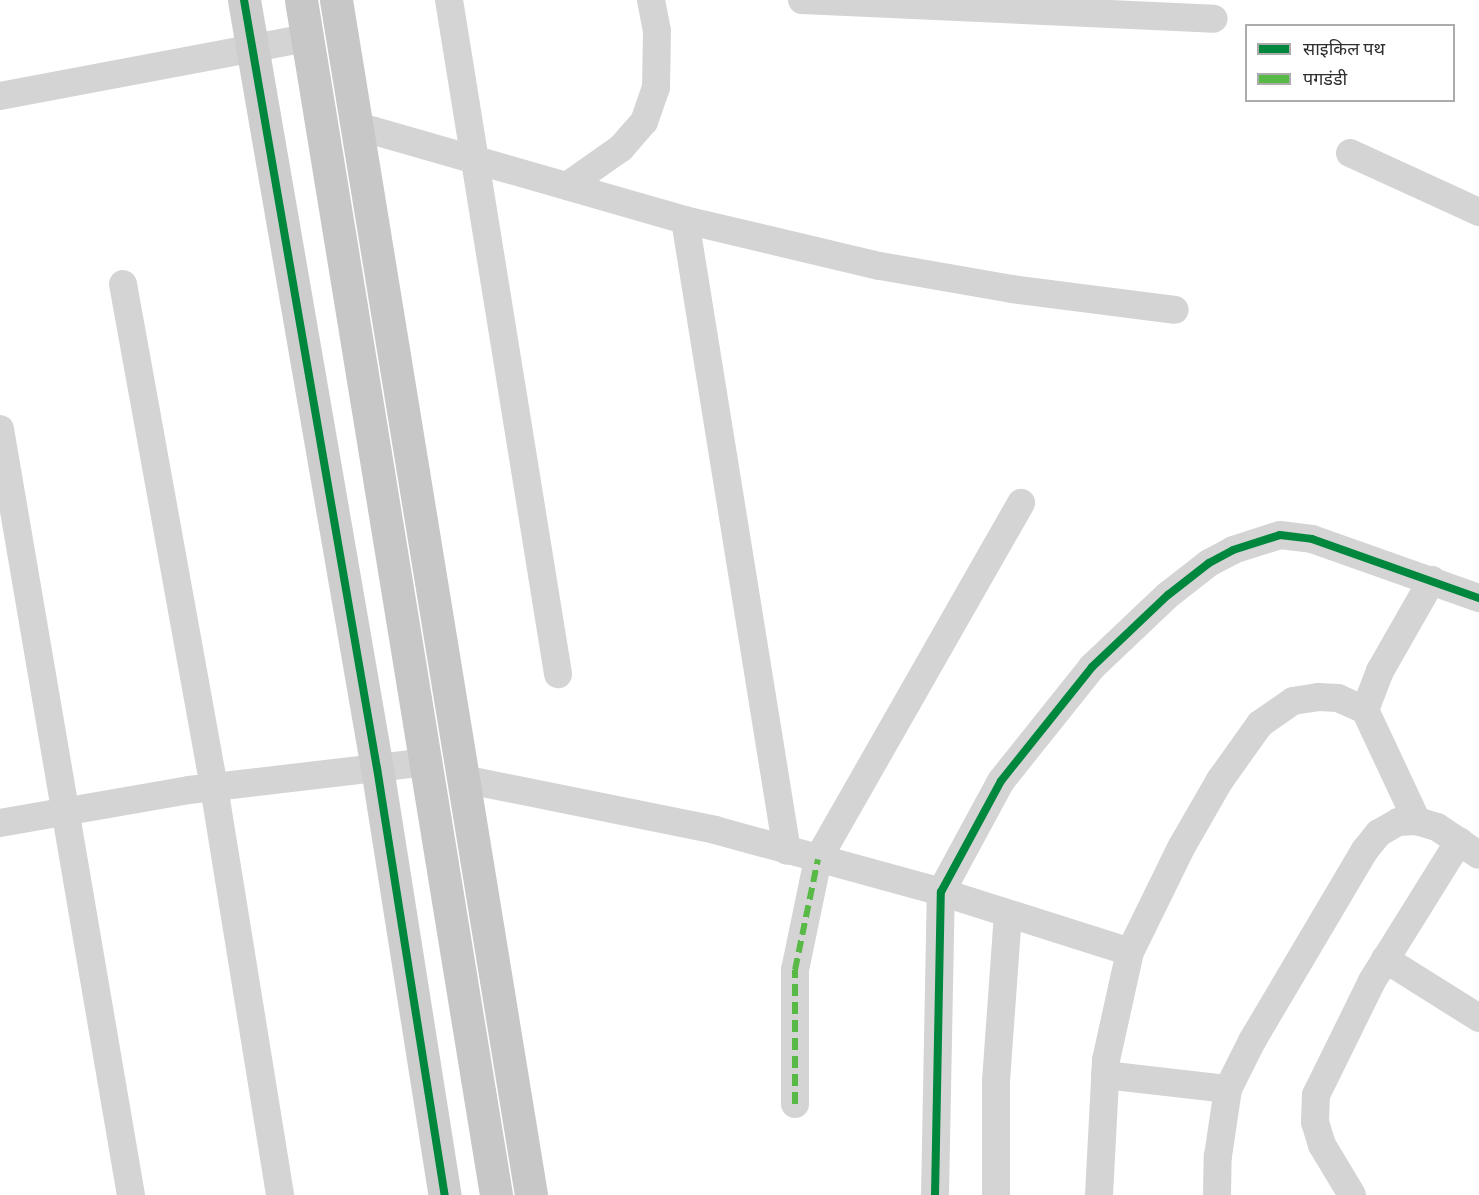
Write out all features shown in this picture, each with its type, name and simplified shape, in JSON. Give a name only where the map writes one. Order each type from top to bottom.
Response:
[{"type":"main road","points":[[301,0],[496,1195]]},
{"type":"main road","points":[[336,0],[531,1195]]},
{"type":"street","points":[[244,0],[377,768],[445,1195]]},
{"type":"street","points":[[449,0],[558,675]]},
{"type":"street","points":[[567,186],[621,148],[644,122],[657,88],[657,31],[651,0]]},
{"type":"street","points":[[802,0],[1024,5],[1214,19]]},
{"type":"street","points":[[0,96],[307,38]]},
{"type":"street","points":[[357,126],[685,220],[880,266],[1012,289],[1175,309]]},
{"type":"street","points":[[1350,153],[1479,212]]},
{"type":"street","points":[[685,220],[787,851]]},
{"type":"street","points":[[123,284],[213,787],[280,1195]]},
{"type":"street","points":[[0,429],[131,1195]]},
{"type":"street","points":[[795,1104],[795,970],[818,859],[1021,503]]},
{"type":"street","points":[[935,1195],[941,892],[1001,781],[1028,744],[1092,667],[1168,595],[1209,563],[1233,550],[1280,535],[1312,539],[1479,598]]},
{"type":"street","points":[[1365,710],[1380,671],[1432,580]]},
{"type":"street","points":[[1099,1195],[1105,1075],[1130,952],[1182,846],[1220,780],[1260,724],[1293,701],[1318,697],[1338,698],[1365,710],[1418,821]]},
{"type":"street","points":[[0,823],[213,787],[426,762]]},
{"type":"street","points":[[463,779],[715,831],[941,892],[1130,952]]},
{"type":"street","points":[[1218,1195],[1219,1146],[1228,1089],[1252,1041],[1365,850],[1379,833],[1398,822],[1418,821],[1437,827],[1469,848],[1385,959],[1316,1095],[1315,1122],[1322,1144],[1352,1195]]},
{"type":"street","points":[[996,1195],[996,1081],[1008,914]]},
{"type":"street","points":[[1385,959],[1479,1018]]},
{"type":"street","points":[[1105,1075],[1228,1089]]},
{"type":"marked path","points":[[795,1104],[795,970],[818,859]]},
{"type":"cycle path","points":[[244,0],[377,768],[445,1195]]},
{"type":"cycle path","points":[[935,1195],[941,892],[1001,781],[1092,667],[1168,595],[1209,563],[1233,550],[1280,535],[1312,539],[1479,598]]}]
